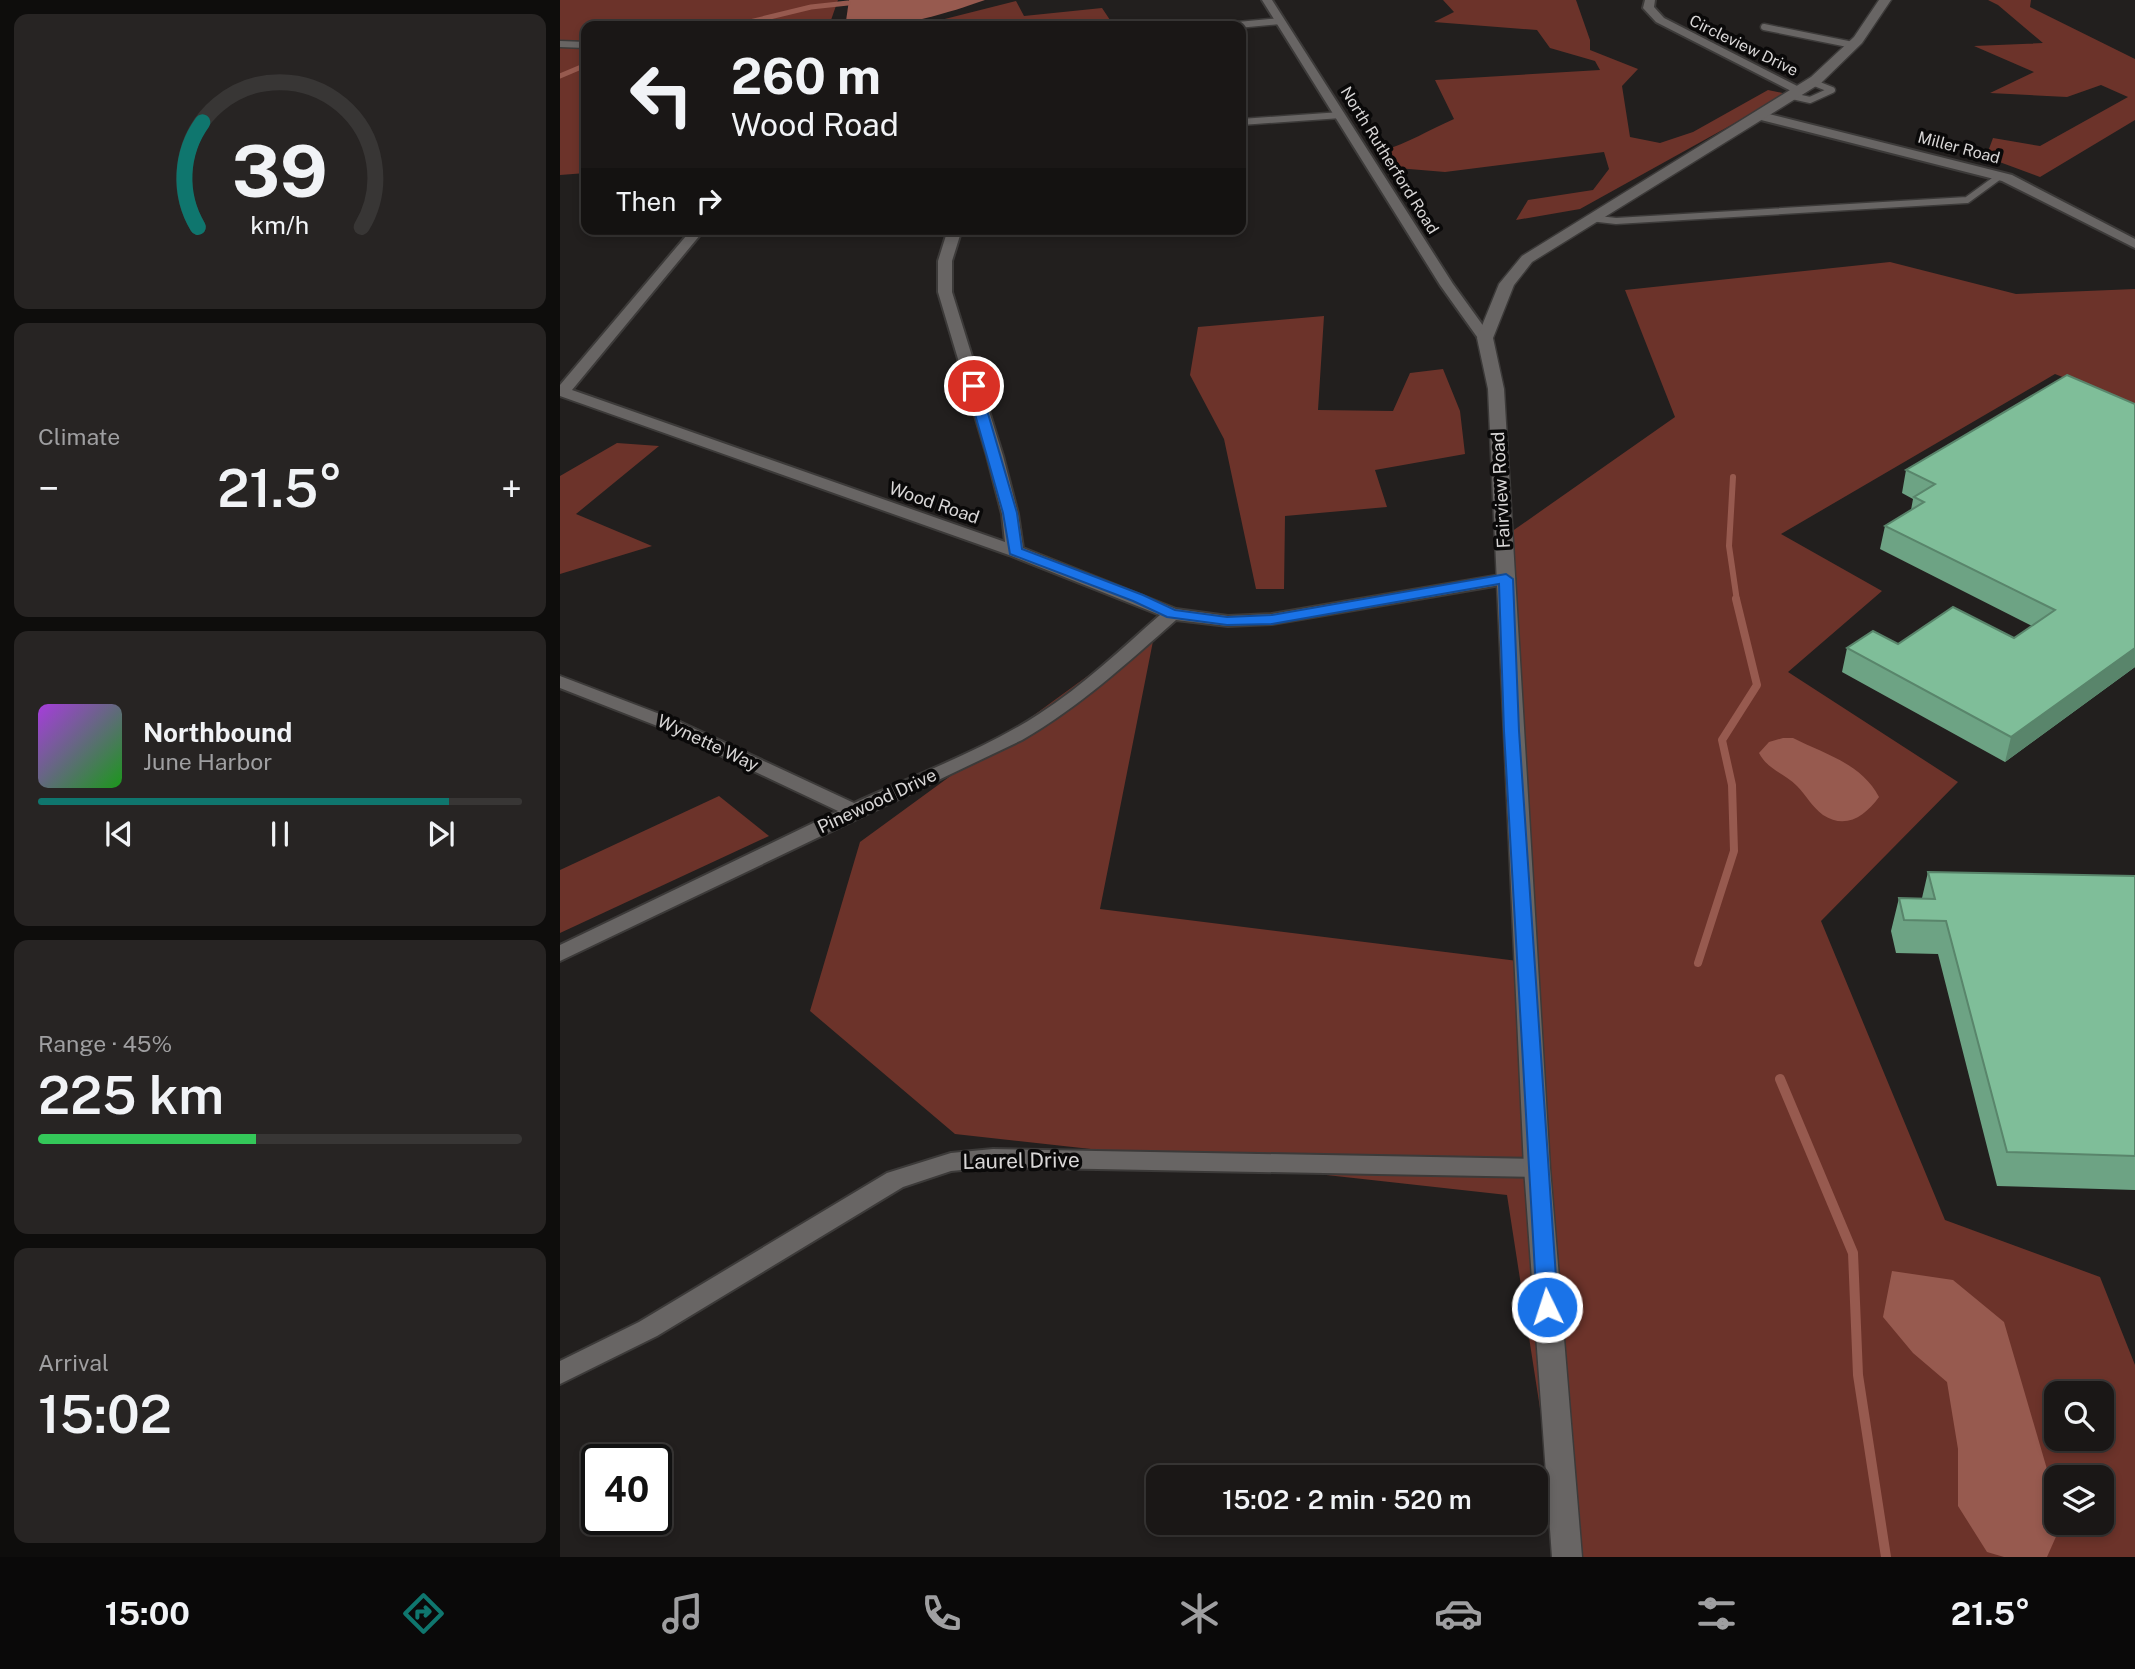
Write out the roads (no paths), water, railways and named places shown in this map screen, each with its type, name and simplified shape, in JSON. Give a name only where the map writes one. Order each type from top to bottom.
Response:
[{"type":"street","name":"North Rutherford Road","points":[[1268,0],[1447,285],[1485,338]]},
{"type":"street","name":"Circleview Drive","points":[[1650,0],[1648,8],[1660,20],[1802,90]]},
{"type":"street","points":[[1485,338],[1507,284],[1517,270],[1541,248],[1802,90],[1853,46],[1871,24],[1885,0]]},
{"type":"street","name":"Miller Road","points":[[1761,116],[2000,176],[2034,189],[2135,244]]},
{"type":"street","points":[[561,392],[694,235]]},
{"type":"street","points":[[953,235],[945,261],[945,292],[995,456],[1010,513],[1015,551]]},
{"type":"street","name":"Fairview Road","points":[[1485,338],[1496,389],[1511,731],[1537,1168],[1567,1557]]},
{"type":"street","name":"Wood Road","points":[[561,392],[1015,551],[1138,598],[1172,614],[1227,621],[1272,619],[1506,579]]},
{"type":"street","name":"Pinewood Drive","points":[[560,954],[853,811],[989,749],[1045,718],[1089,687],[1172,614]]},
{"type":"street","name":"Wynette Way","points":[[560,682],[602,696],[671,725],[853,811]]},
{"type":"street","name":"Laurel Drive","points":[[560,1373],[648,1329],[881,1187],[925,1168],[951,1162],[993,1158],[1537,1168]]},
{"type":"lane","points":[[1246,24],[1282,21]]},
{"type":"lane","points":[[1763,26],[1853,46]]},
{"type":"lane","points":[[560,44],[581,44]]},
{"type":"lane","points":[[1246,122],[1341,115]]},
{"type":"lane","points":[[1589,218],[1616,221],[1967,200],[2000,176]]},
{"type":"waterway","points":[[754,21],[811,7],[848,3]]},
{"type":"waterway","points":[[560,76],[581,67]]},
{"type":"waterway","points":[[1733,477],[1729,546],[1737,601]]},
{"type":"waterway","points":[[1698,963],[1734,851],[1732,785],[1722,740],[1757,685],[1736,599]]},
{"type":"waterway","points":[[1780,1079],[1853,1253],[1858,1375],[1886,1557]]}]
